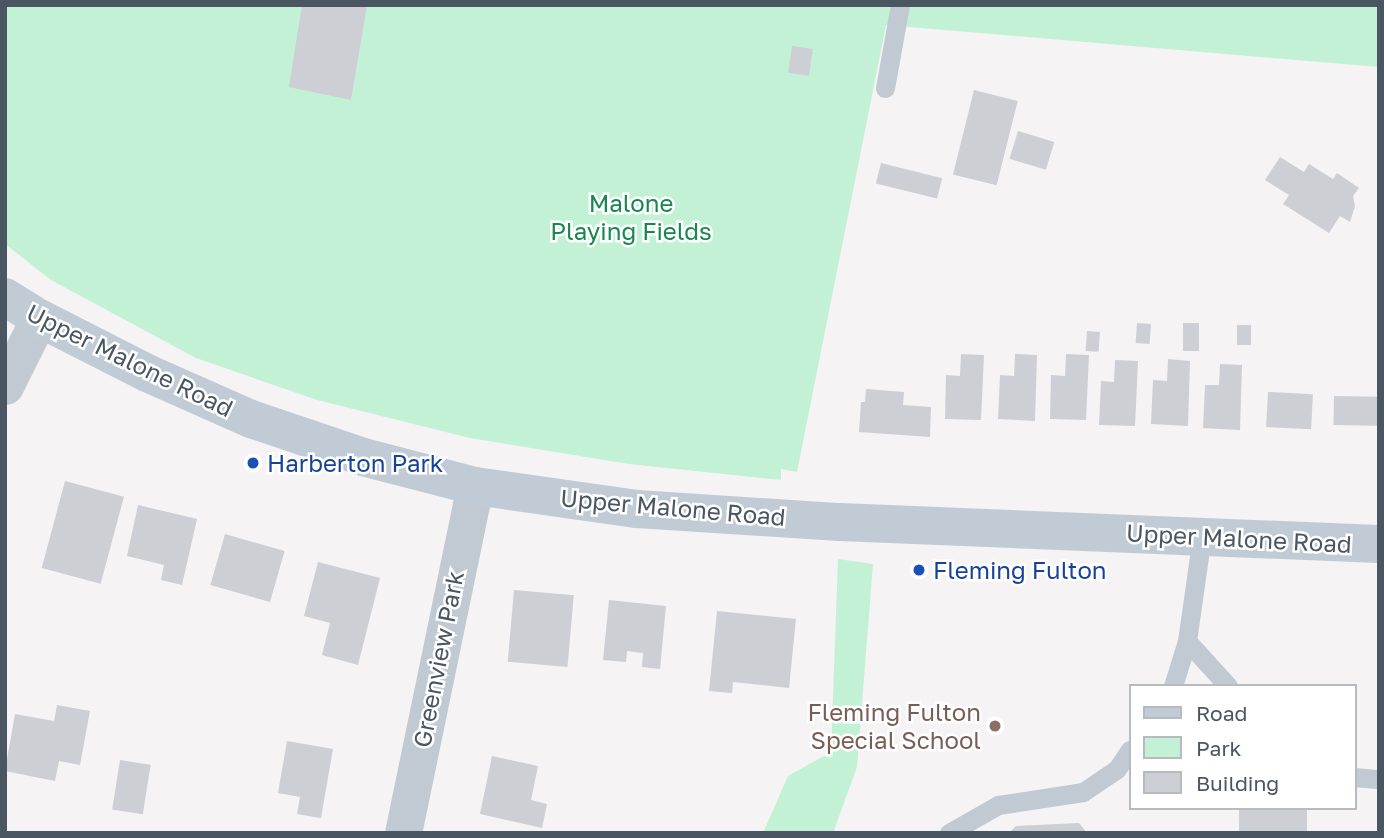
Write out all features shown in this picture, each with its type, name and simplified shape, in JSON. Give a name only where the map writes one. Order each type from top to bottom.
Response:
[{"type":"main road","name":"Upper Malone Road","points":[[5,297],[39,318],[147,373],[251,419],[363,457],[475,486],[637,509],[841,522],[1379,544]]},
{"type":"street","points":[[5,386],[39,318]]},
{"type":"street","name":"Greenview Park","points":[[403,833],[475,486]]},
{"type":"lane","points":[[885,88],[900,5]]},
{"type":"lane","points":[[1173,684],[1187,640],[1202,536]]},
{"type":"lane","points":[[1187,640],[1226,684]]},
{"type":"lane","points":[[949,833],[998,805],[1083,792],[1117,769],[1128,753]]},
{"type":"lane","points":[[1356,777],[1379,779]]},
{"type":"green space","name":"Malone Playing Fields","points":[[5,5],[1379,5],[1379,67],[886,25],[797,472],[781,469],[781,480],[629,464],[470,438],[317,400],[196,358],[51,280],[5,244]]},
{"type":"green space","points":[[838,559],[873,564],[857,767],[833,833],[763,833],[788,776],[831,752]]},
{"type":"building","points":[[302,5],[367,5],[351,100],[289,87]]},
{"type":"building","points":[[792,46],[813,49],[809,76],[788,73]]},
{"type":"building","points":[[974,90],[1018,101],[997,185],[953,174]]},
{"type":"building","points":[[1018,131],[1054,142],[1046,170],[1010,159]]},
{"type":"building","points":[[1280,157],[1304,172],[1309,164],[1333,179],[1337,173],[1359,188],[1353,196],[1355,206],[1350,222],[1340,216],[1329,233],[1283,204],[1289,195],[1265,180]]},
{"type":"building","points":[[881,163],[942,178],[937,199],[876,183]]},
{"type":"building","points":[[1137,323],[1151,324],[1150,344],[1136,343]]},
{"type":"building","points":[[1183,323],[1199,323],[1199,351],[1183,351]]},
{"type":"building","points":[[1237,325],[1251,325],[1251,345],[1237,345]]},
{"type":"building","points":[[1087,331],[1100,332],[1099,352],[1086,351]]},
{"type":"building","points":[[961,354],[984,355],[981,420],[945,419],[946,375],[960,376]]},
{"type":"building","points":[[1015,354],[1037,355],[1035,421],[998,419],[1000,375],[1014,376]]},
{"type":"building","points":[[1066,354],[1089,355],[1086,420],[1050,419],[1051,375],[1065,376]]},
{"type":"building","points":[[1168,359],[1190,361],[1188,426],[1151,424],[1153,380],[1167,381]]},
{"type":"building","points":[[1115,360],[1138,361],[1135,426],[1099,425],[1101,381],[1114,382]]},
{"type":"building","points":[[1220,364],[1242,365],[1240,430],[1203,428],[1205,385],[1219,385]]},
{"type":"building","points":[[866,389],[904,392],[903,405],[931,407],[930,437],[859,432],[861,402],[865,402]]},
{"type":"building","points":[[1268,392],[1313,394],[1311,429],[1266,427]]},
{"type":"building","points":[[1334,396],[1379,397],[1378,426],[1333,425]]},
{"type":"building","points":[[65,481],[124,497],[101,584],[42,568]]},
{"type":"building","points":[[138,505],[197,519],[182,585],[161,580],[164,565],[127,556]]},
{"type":"building","points":[[225,534],[285,551],[270,602],[210,585]]},
{"type":"building","points":[[318,562],[380,578],[358,665],[322,655],[330,623],[304,616]]},
{"type":"building","points":[[514,590],[574,595],[567,667],[508,662]]},
{"type":"building","points":[[609,600],[666,606],[660,669],[642,667],[643,653],[627,651],[626,662],[603,660]]},
{"type":"building","points":[[717,611],[796,619],[789,688],[733,682],[732,693],[709,691]]},
{"type":"building","points":[[57,705],[90,711],[80,765],[59,761],[55,781],[5,771],[15,714],[54,721]]},
{"type":"building","points":[[287,741],[333,749],[321,818],[297,814],[300,797],[278,793]]},
{"type":"building","points":[[492,756],[538,766],[531,800],[547,804],[542,828],[480,814]]},
{"type":"building","points":[[120,760],[151,765],[143,814],[112,809]]},
{"type":"building","points":[[1239,810],[1307,810],[1307,833],[1239,833]]},
{"type":"building","points":[[1079,823],[1087,833],[1009,833],[1016,826]]},
{"type":"place","name":"Harberton Park","points":[[253,463]]},
{"type":"place","name":"Fleming Fulton","points":[[919,570]]},
{"type":"place","name":"Fleming Fulton Special School","points":[[995,726]]}]
